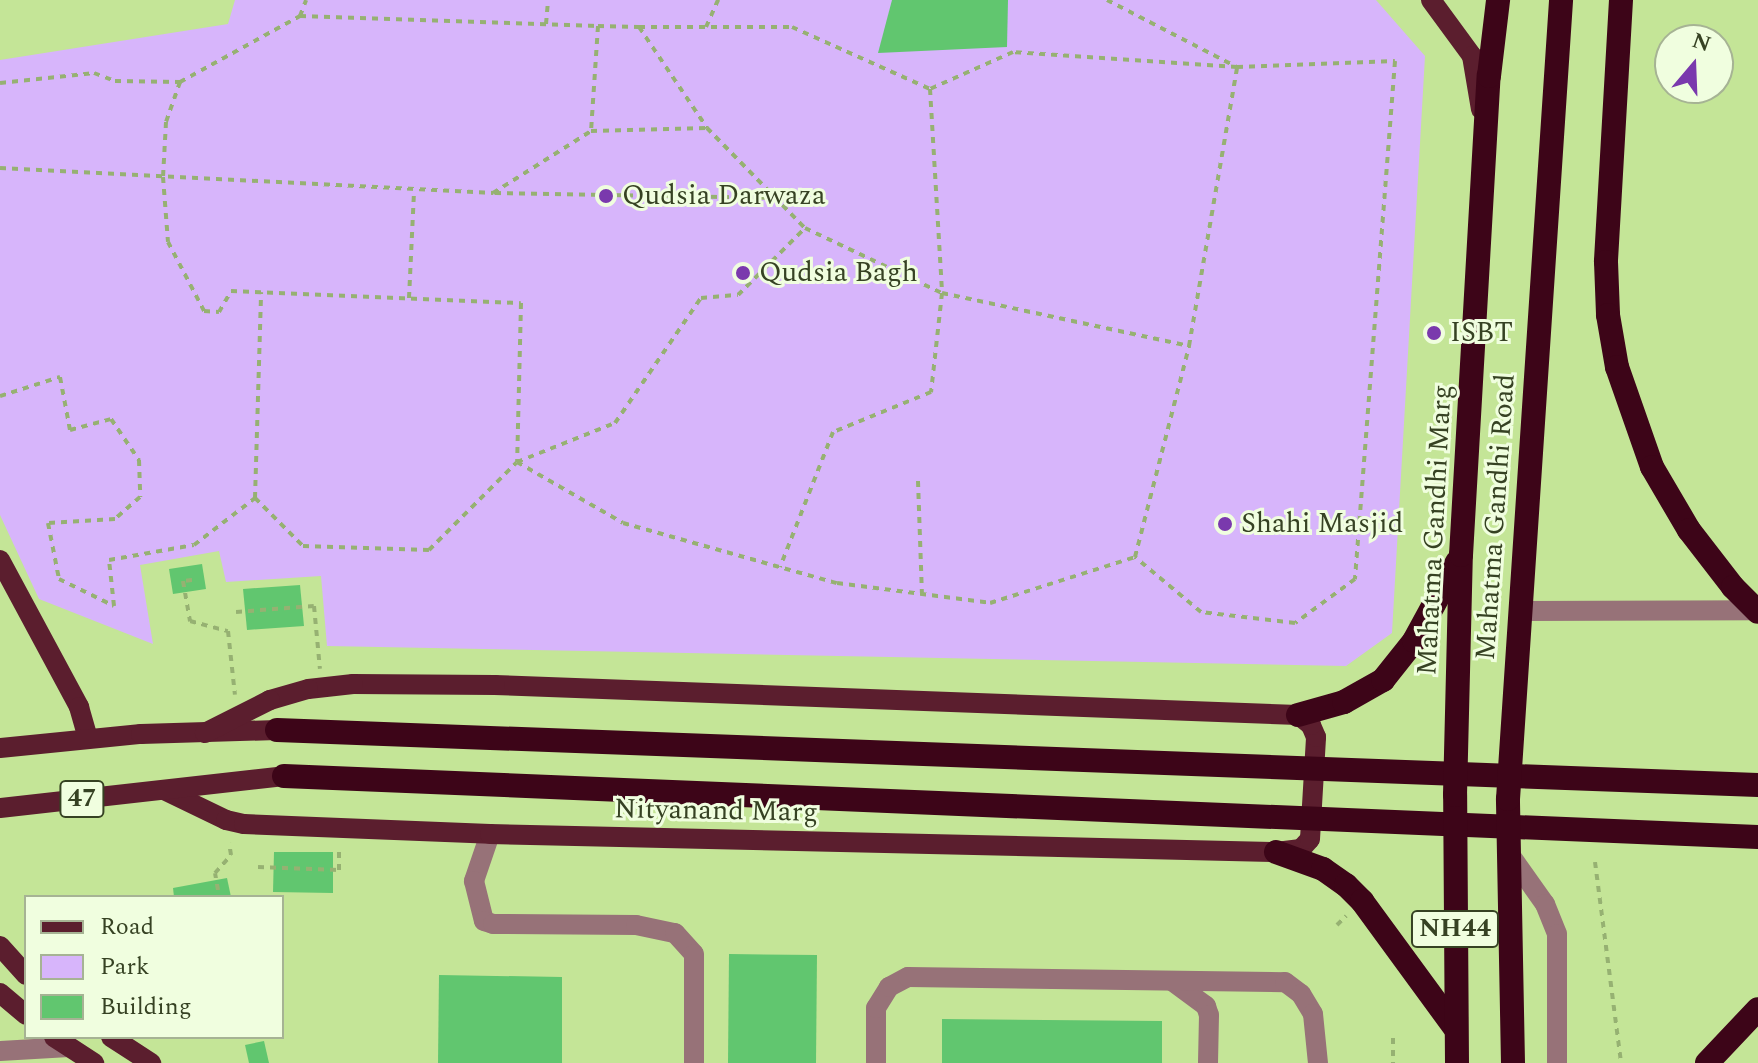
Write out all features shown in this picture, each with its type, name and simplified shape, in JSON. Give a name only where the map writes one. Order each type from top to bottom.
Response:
[{"type":"highway","name":"Mahatma Gandhi Marg","points":[[1456,1062],[1455,795],[1461,555],[1488,145],[1489,76],[1498,0]]},
{"type":"highway","name":"Mahatma Gandhi Road","points":[[1508,852],[1508,799],[1561,0]]},
{"type":"highway","points":[[1621,0],[1606,262],[1608,315],[1617,367],[1652,467],[1689,530],[1758,611]]},
{"type":"highway","points":[[1298,715],[1344,702],[1383,680],[1414,641],[1461,555]]},
{"type":"highway","points":[[277,730],[1758,785]]},
{"type":"highway","points":[[284,776],[1758,837]]},
{"type":"highway","points":[[1276,852],[1323,869],[1346,885],[1362,901],[1455,1028]]},
{"type":"highway","points":[[1508,852],[1513,1063]]},
{"type":"highway","points":[[1707,1063],[1758,1009]]},
{"type":"main road","points":[[1431,0],[1472,56],[1488,145]]},
{"type":"main road","points":[[0,560],[79,707],[88,739]]},
{"type":"main road","name":"47","points":[[205,733],[270,700],[353,684],[495,685],[1298,715]]},
{"type":"main road","points":[[1276,852],[1301,849],[1310,839],[1316,737],[1311,725],[1298,715]]},
{"type":"main road","points":[[0,729],[48,745]]},
{"type":"main road","name":"47","points":[[0,748],[88,739],[277,730]]},
{"type":"main road","name":"47","points":[[0,808],[284,776]]},
{"type":"main road","name":"Nityanand Marg","points":[[164,790],[226,820],[339,828],[1276,852]]},
{"type":"main road","points":[[0,946],[24,973]]},
{"type":"main road","points":[[0,993],[24,1013]]},
{"type":"main road","points":[[114,1039],[151,1063]]},
{"type":"main road","points":[[61,1042],[94,1063]]},
{"type":"street","points":[[1520,611],[1758,611]]},
{"type":"street","points":[[490,834],[474,881],[484,921],[493,924],[636,925],[675,933],[694,954],[694,1063]]},
{"type":"street","points":[[1508,852],[1545,904],[1557,934],[1557,1063]]},
{"type":"street","points":[[876,1063],[876,1008],[881,995],[899,979],[1273,980],[1294,987],[1313,1014],[1318,1063]]},
{"type":"street","points":[[1169,979],[1206,1006],[1209,1015],[1208,1063]]},
{"type":"street","points":[[0,1051],[61,1042]]},
{"type":"path","points":[[300,16],[306,0]]},
{"type":"path","points":[[546,24],[548,0]]},
{"type":"path","points":[[706,27],[718,0]]},
{"type":"path","points":[[1107,0],[1237,67]]},
{"type":"path","points":[[0,83],[94,73],[115,81],[180,82],[300,16],[639,27],[792,27],[930,89],[1013,52],[1237,67],[1395,61],[1355,579],[1295,623],[1201,612],[1135,557]]},
{"type":"path","points":[[591,131],[598,26]]},
{"type":"path","points":[[639,27],[707,128],[805,228],[942,293],[1189,346]]},
{"type":"path","points":[[1135,557],[1189,346],[1237,67]]},
{"type":"path","points":[[180,82],[166,122],[163,177],[168,242],[204,311],[219,312],[231,291],[521,303],[517,462]]},
{"type":"path","points":[[780,567],[833,432],[931,392],[942,293],[930,89]]},
{"type":"path","points":[[493,193],[591,131],[707,128]]},
{"type":"path","points":[[0,168],[414,191],[775,198]]},
{"type":"path","points":[[409,298],[414,191]]},
{"type":"path","points":[[261,292],[255,498],[303,546],[429,550],[517,462],[615,423],[701,298],[738,295],[805,228]]},
{"type":"path","points":[[0,396],[60,377],[70,430],[111,419],[139,460],[140,497],[115,519],[48,523],[59,579],[114,606],[109,560],[194,545],[255,498]]},
{"type":"path","points":[[517,462],[623,523],[837,583],[990,603],[1135,557]]},
{"type":"path","points":[[918,481],[922,593]]},
{"type":"path","points":[[192,580],[183,581],[190,621],[228,631],[238,716]]},
{"type":"path","points":[[236,612],[314,606],[322,688]]},
{"type":"path","points":[[218,890],[215,873],[231,855],[226,820]]},
{"type":"path","points":[[258,867],[339,870],[339,828]]},
{"type":"path","points":[[1595,862],[1621,1063]]},
{"type":"path","points":[[1393,1038],[1393,1063]]},
{"type":"green space","points":[[235,0],[1376,0],[1425,56],[1392,633],[1346,666],[327,646],[321,576],[226,582],[219,551],[140,565],[153,644],[39,599],[0,515],[0,60],[228,24]]},
{"type":"building","points":[[892,0],[1008,0],[1007,47],[878,53]]},
{"type":"building","points":[[202,564],[206,589],[173,594],[169,569]]},
{"type":"building","points":[[300,585],[304,626],[247,630],[243,589]]},
{"type":"building","points":[[274,852],[333,852],[333,893],[273,892]]},
{"type":"building","points":[[227,878],[231,895],[174,895],[173,888]]},
{"type":"building","points":[[729,954],[817,955],[816,1063],[728,1063]]},
{"type":"building","points":[[439,975],[562,977],[562,1063],[438,1063]]},
{"type":"building","points":[[942,1019],[1162,1021],[1162,1063],[942,1063]]},
{"type":"building","points":[[264,1041],[269,1063],[249,1063],[245,1045]]},
{"type":"place","name":"Qudsia Darwaza","points":[[606,196]]},
{"type":"place","name":"Qudsia Bagh","points":[[743,273]]},
{"type":"place","name":"ISBT","points":[[1434,333]]},
{"type":"place","name":"Shahi Masjid","points":[[1225,524]]}]
